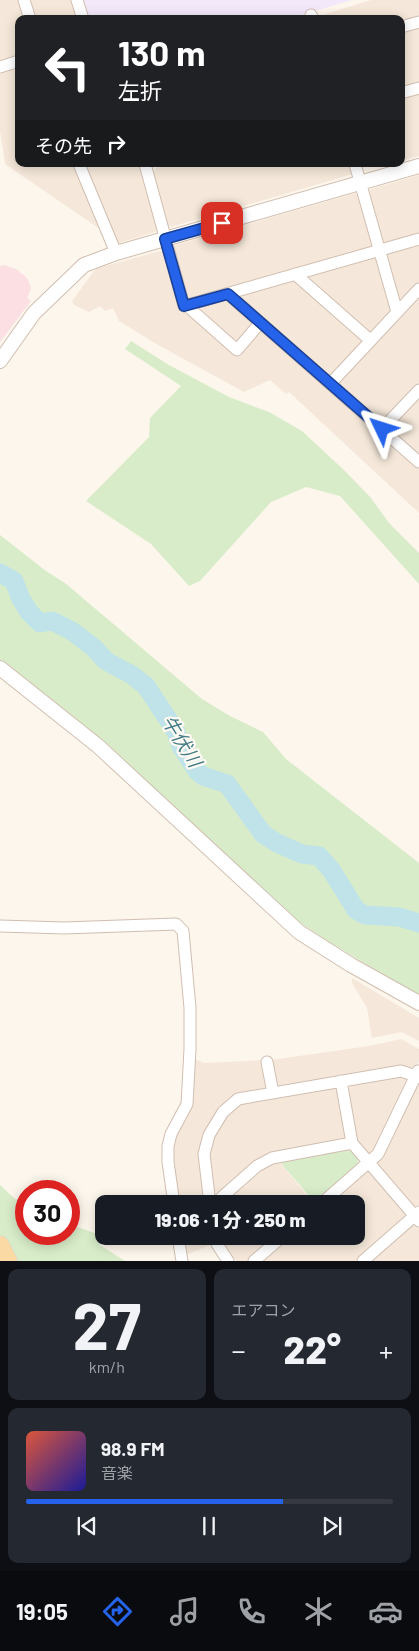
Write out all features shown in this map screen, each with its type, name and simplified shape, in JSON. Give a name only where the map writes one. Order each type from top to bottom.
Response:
[{"type":"main road","points":[[0,1245],[8,1261]]},
{"type":"street","points":[[24,0],[29,15]]},
{"type":"street","points":[[77,0],[82,15]]},
{"type":"street","points":[[405,26],[419,22]]},
{"type":"street","points":[[0,67],[15,62]]},
{"type":"street","points":[[405,92],[419,88]]},
{"type":"street","points":[[0,361],[34,313],[84,265],[116,253],[419,166]]},
{"type":"street","points":[[80,167],[116,253]]},
{"type":"street","points":[[149,167],[165,239],[184,306],[186,305],[237,350],[260,323]]},
{"type":"street","points":[[356,167],[397,312]]},
{"type":"street","points":[[186,305],[419,239]]},
{"type":"street","points":[[295,274],[370,340]]},
{"type":"street","points":[[330,384],[419,290]]},
{"type":"street","points":[[228,294],[419,462]]},
{"type":"street","points":[[382,429],[419,390]]},
{"type":"street","points":[[0,668],[98,746],[299,932],[351,965],[419,1003]]},
{"type":"street","points":[[0,926],[64,928],[176,924],[183,930],[190,1008],[190,1049],[187,1104],[171,1134],[168,1146],[168,1162],[173,1195]]},
{"type":"street","points":[[267,1062],[273,1093]]},
{"type":"street","points":[[209,1195],[204,1154],[209,1135],[223,1112],[238,1099],[400,1071],[418,1074],[378,1154],[331,1195]]},
{"type":"street","points":[[341,1081],[352,1143],[368,1163],[418,1216],[363,1261]]},
{"type":"street","points":[[224,1195],[257,1166],[272,1158],[352,1143]]},
{"type":"street","points":[[179,1245],[182,1261]]},
{"type":"street","points":[[217,1245],[228,1261]]},
{"type":"street","points":[[254,1261],[273,1245]]},
{"type":"shaded area","points":[[0,0],[19,0],[24,15],[15,15],[15,58],[0,62]]},
{"type":"shaded area","points":[[29,0],[72,0],[77,15],[35,15]]},
{"type":"shaded area","points":[[83,0],[352,0],[301,15],[87,15]]},
{"type":"shaded area","points":[[371,0],[419,0],[419,17],[405,21],[405,15],[322,15]]},
{"type":"shaded area","points":[[419,27],[419,83],[405,87],[405,31]]},
{"type":"shaded area","points":[[15,69],[15,167],[75,167],[100,229],[5,164],[0,131],[0,74]]},
{"type":"shaded area","points":[[419,92],[419,156],[405,160],[405,97]]},
{"type":"shaded area","points":[[86,167],[141,167],[158,228],[155,232],[119,243],[115,240]]},
{"type":"shaded area","points":[[351,167],[352,172],[350,175],[171,227],[167,225],[153,174],[156,168]]},
{"type":"shaded area","points":[[419,175],[419,234],[386,243],[382,241],[368,193],[371,189]]},
{"type":"shaded area","points":[[356,193],[359,196],[374,244],[371,248],[190,301],[185,298],[172,249],[176,245]]},
{"type":"shaded area","points":[[419,243],[419,284],[405,299],[399,298],[386,257],[389,252]]},
{"type":"shaded area","points":[[160,251],[163,252],[180,313],[189,311],[238,354],[258,332],[263,331],[419,468],[419,513],[289,392],[286,394],[270,380],[244,392],[158,345],[119,321],[113,308],[105,311],[100,306],[89,312],[74,305],[72,301],[98,268]]},
{"type":"shaded area","points":[[373,256],[378,258],[392,307],[390,312],[371,332],[366,332],[308,281],[309,275]]},
{"type":"shaded area","points":[[4,265],[16,269],[27,278],[31,288],[27,298],[31,301],[0,342],[0,266]]},
{"type":"shaded area","points":[[292,279],[361,336],[362,342],[332,375],[327,375],[241,300],[243,293]]},
{"type":"shaded area","points":[[419,295],[419,384],[384,421],[380,421],[339,386],[339,380]]},
{"type":"shaded area","points":[[222,300],[228,301],[252,321],[253,327],[239,342],[234,342],[200,313],[203,306]]},
{"type":"shaded area","points":[[419,397],[419,456],[392,432],[392,427]]},
{"type":"shaded area","points":[[352,978],[419,1018],[419,1041],[402,1032],[372,1038],[367,1008],[352,983]]},
{"type":"shaded area","points":[[401,1039],[419,1049],[417,1065],[408,1068],[404,1066],[275,1088],[271,1060],[369,1046]]},
{"type":"shaded area","points":[[192,1058],[205,1063],[264,1060],[269,1089],[220,1109],[213,1117],[202,1142],[205,1195],[177,1195],[171,1156]]},
{"type":"shaded area","points":[[406,1076],[409,1083],[375,1149],[371,1153],[365,1153],[355,1137],[348,1091],[352,1084]]},
{"type":"shaded area","points":[[333,1086],[338,1091],[347,1135],[342,1141],[273,1154],[221,1193],[212,1191],[208,1157],[211,1145],[225,1116],[233,1108],[242,1103]]},
{"type":"shaded area","points":[[419,1086],[419,1205],[412,1207],[377,1168],[378,1160],[415,1087]]},
{"type":"shaded area","points":[[279,1161],[307,1195],[233,1195],[256,1174]]},
{"type":"shaded area","points":[[366,1172],[372,1172],[405,1211],[405,1219],[357,1261],[263,1261],[282,1245],[365,1245],[365,1195],[339,1195]]},
{"type":"shaded area","points":[[410,1225],[419,1228],[419,1261],[370,1261]]},
{"type":"shaded area","points":[[183,1245],[210,1245],[184,1256]]},
{"type":"shaded area","points":[[224,1245],[268,1245],[250,1261],[237,1261],[230,1255]]},
{"type":"green space","points":[[131,341],[169,365],[229,397],[269,412],[302,431],[371,498],[389,523],[419,553],[419,584],[340,496],[306,487],[271,502],[200,581],[189,586],[151,544],[86,501],[149,437],[150,418],[181,386],[125,349]]},
{"type":"green space","points":[[0,535],[46,571],[65,583],[202,699],[230,716],[263,732],[286,759],[419,863],[419,996],[326,940],[283,911],[109,746],[0,661]]},
{"type":"green space","points":[[344,1150],[352,1151],[358,1159],[358,1166],[324,1195],[308,1195],[279,1161]]},
{"type":"green space","points":[[0,1185],[15,1199],[15,1245],[80,1245],[80,1228],[95,1233],[95,1245],[100,1245],[125,1261],[13,1261],[0,1235]]},
{"type":"waterway","name":"牛伏川","points":[[0,573],[14,581],[21,599],[29,612],[40,623],[52,621],[72,631],[94,648],[106,661],[132,675],[146,686],[175,730],[181,746],[197,771],[203,776],[227,784],[263,834],[277,843],[302,854],[319,856],[332,871],[356,910],[365,915],[399,917],[419,923]]},
{"type":"route","points":[[222,223],[165,239],[184,306],[228,294],[382,429]]}]
